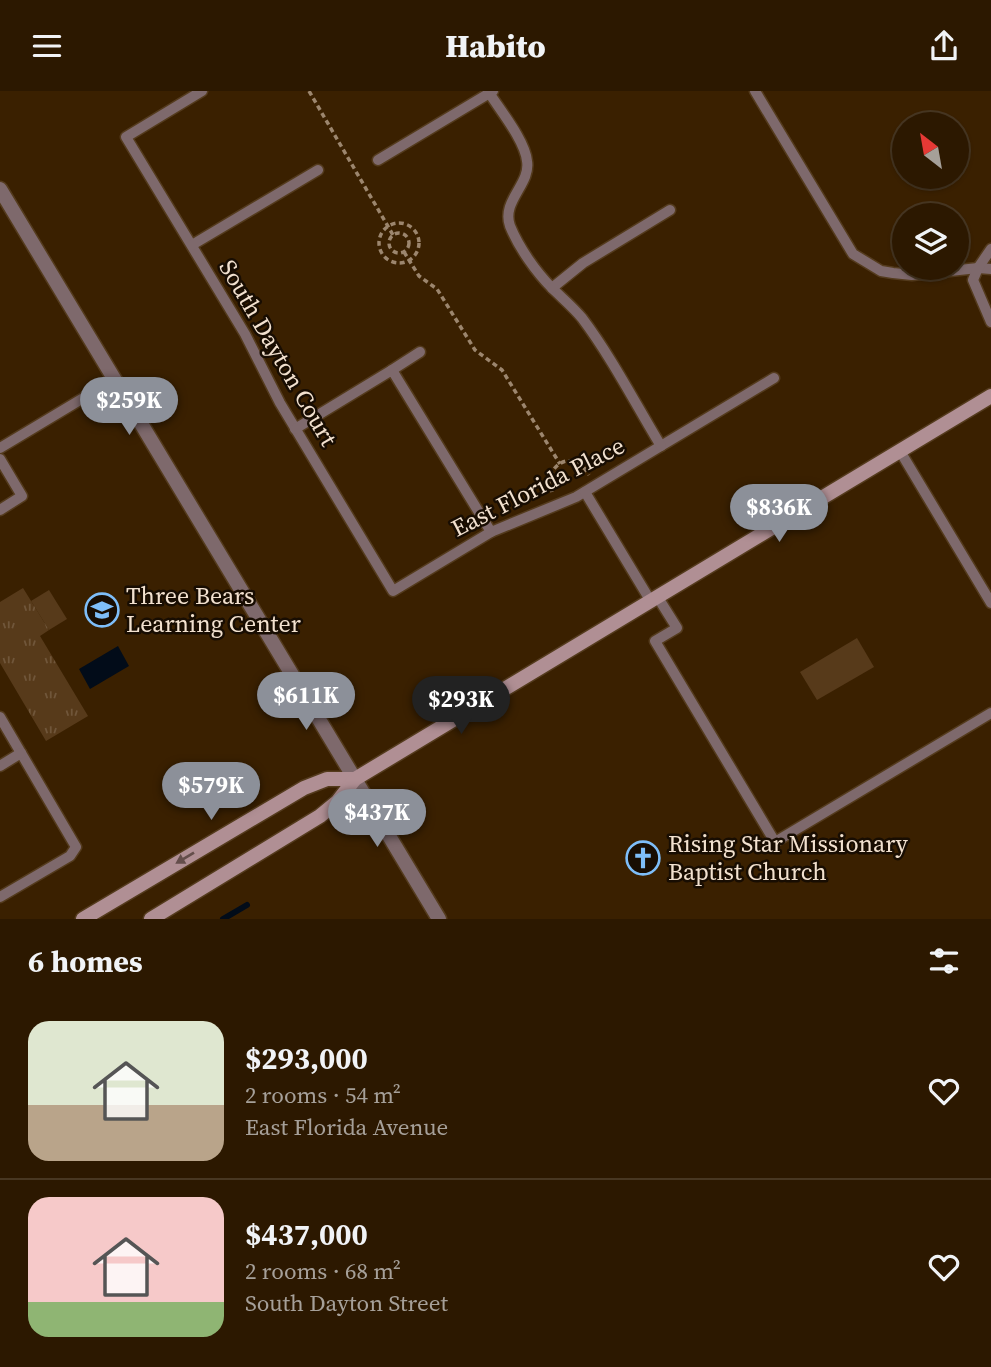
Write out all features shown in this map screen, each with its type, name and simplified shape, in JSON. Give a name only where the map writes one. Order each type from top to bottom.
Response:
[{"type":"main road","points":[[151,919],[320,816],[337,802],[355,779],[991,396]]},
{"type":"main road","points":[[83,919],[304,787],[327,779],[355,779]]},
{"type":"street","points":[[0,189],[439,919]]},
{"type":"lane","name":"South Dayton Court","points":[[202,91],[126,137],[250,341],[275,395],[393,591]]},
{"type":"lane","points":[[755,91],[853,254],[881,271],[893,273],[912,275],[991,269]]},
{"type":"lane","points":[[377,160],[490,92],[520,143],[527,161],[526,172],[509,208],[510,225],[537,270],[583,319],[661,446]]},
{"type":"lane","points":[[192,246],[318,170]]},
{"type":"lane","points":[[552,288],[577,267],[670,210]]},
{"type":"lane","points":[[990,315],[973,284],[978,268],[991,249]]},
{"type":"lane","points":[[295,429],[420,352]]},
{"type":"lane","points":[[392,370],[491,532]]},
{"type":"lane","name":"East Florida Place","points":[[393,591],[491,532],[585,492],[774,378]]},
{"type":"lane","points":[[0,448],[115,379]]},
{"type":"lane","points":[[900,451],[991,603]]},
{"type":"lane","points":[[0,459],[22,496],[0,510]]},
{"type":"lane","points":[[585,492],[654,598],[677,628],[655,641],[775,842],[991,713]]},
{"type":"lane","points":[[0,717],[76,847],[70,856],[0,897]]},
{"type":"lane","points":[[0,766],[21,753]]},
{"type":"path","points":[[309,91],[393,235]]},
{"type":"path","points":[[406,224],[416,233],[419,246],[416,255],[409,261],[393,263],[382,254],[379,237],[388,226],[406,224]]},
{"type":"path","points":[[408,239],[416,233]]},
{"type":"path","points":[[393,235],[402,234],[408,239],[409,244],[404,252]]},
{"type":"path","points":[[393,235],[389,243],[390,249],[396,253],[404,252]]},
{"type":"path","points":[[382,254],[390,249]]},
{"type":"path","points":[[404,252],[419,277],[437,289],[475,349],[502,370],[560,464]]},
{"type":"path","points":[[563,502],[552,492],[548,480],[560,464],[573,460],[581,463],[597,485]]},
{"type":"green space","points":[[23,588],[49,630],[40,636],[88,716],[46,741],[0,663],[0,602]]},
{"type":"green space","points":[[49,590],[67,619],[49,630],[31,601]]},
{"type":"green space","points":[[857,638],[874,667],[817,700],[800,672]]},
{"type":"water","points":[[118,646],[129,666],[90,689],[79,669]]},
{"type":"waterway","points":[[223,919],[247,905]]},
{"type":"place","name":"Three Bears Learning Center","points":[[102,610]]},
{"type":"place","name":"Rising Star Missionary Baptist Church","points":[[643,858]]}]
